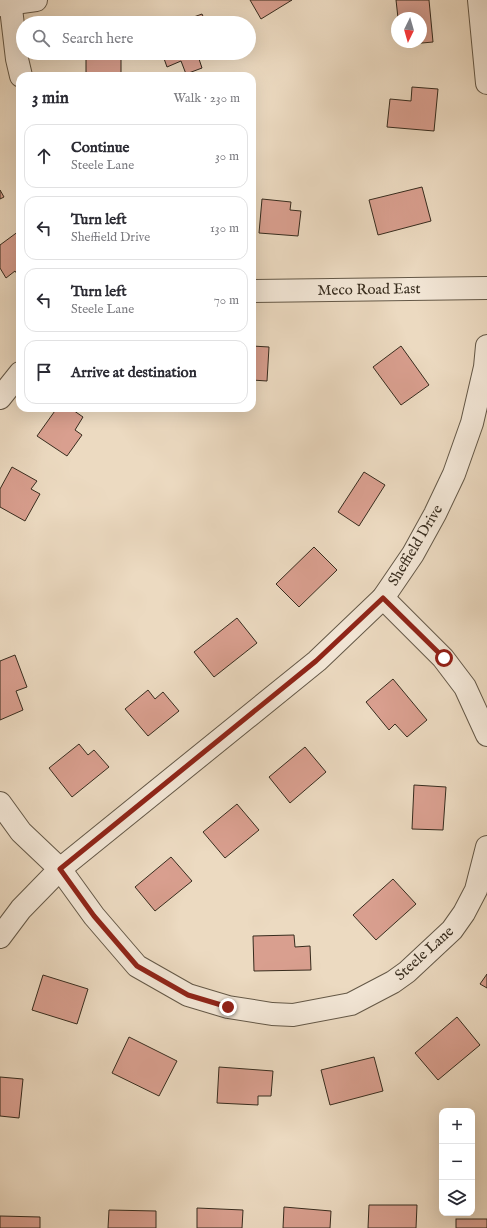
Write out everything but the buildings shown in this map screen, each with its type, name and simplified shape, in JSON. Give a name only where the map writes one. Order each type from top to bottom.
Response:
[{"type":"street","points":[[16,53],[7,3],[36,0]]},
{"type":"street","points":[[479,0],[487,83]]},
{"type":"street","points":[[17,60],[20,72]]},
{"type":"street","name":"Meco Road East","points":[[256,291],[487,288]]},
{"type":"street","name":"Sheffield Drive","points":[[0,937],[21,909],[60,869],[316,661],[383,598],[413,554],[435,514],[454,474],[472,423],[485,367],[487,346]]},
{"type":"street","points":[[0,398],[16,378]]},
{"type":"street","points":[[383,598],[444,658],[465,687],[487,735]]},
{"type":"street","name":"Steele Lane","points":[[0,803],[21,832],[60,869],[99,922],[137,966],[188,995],[228,1007],[272,1014],[293,1014],[351,1004],[392,982],[422,959],[452,930],[464,913],[476,890],[487,847]]},
{"type":"route","points":[[228,1007],[188,995],[137,966],[94,916],[60,869],[121,821],[228,731],[316,661],[383,598],[444,658]]}]
